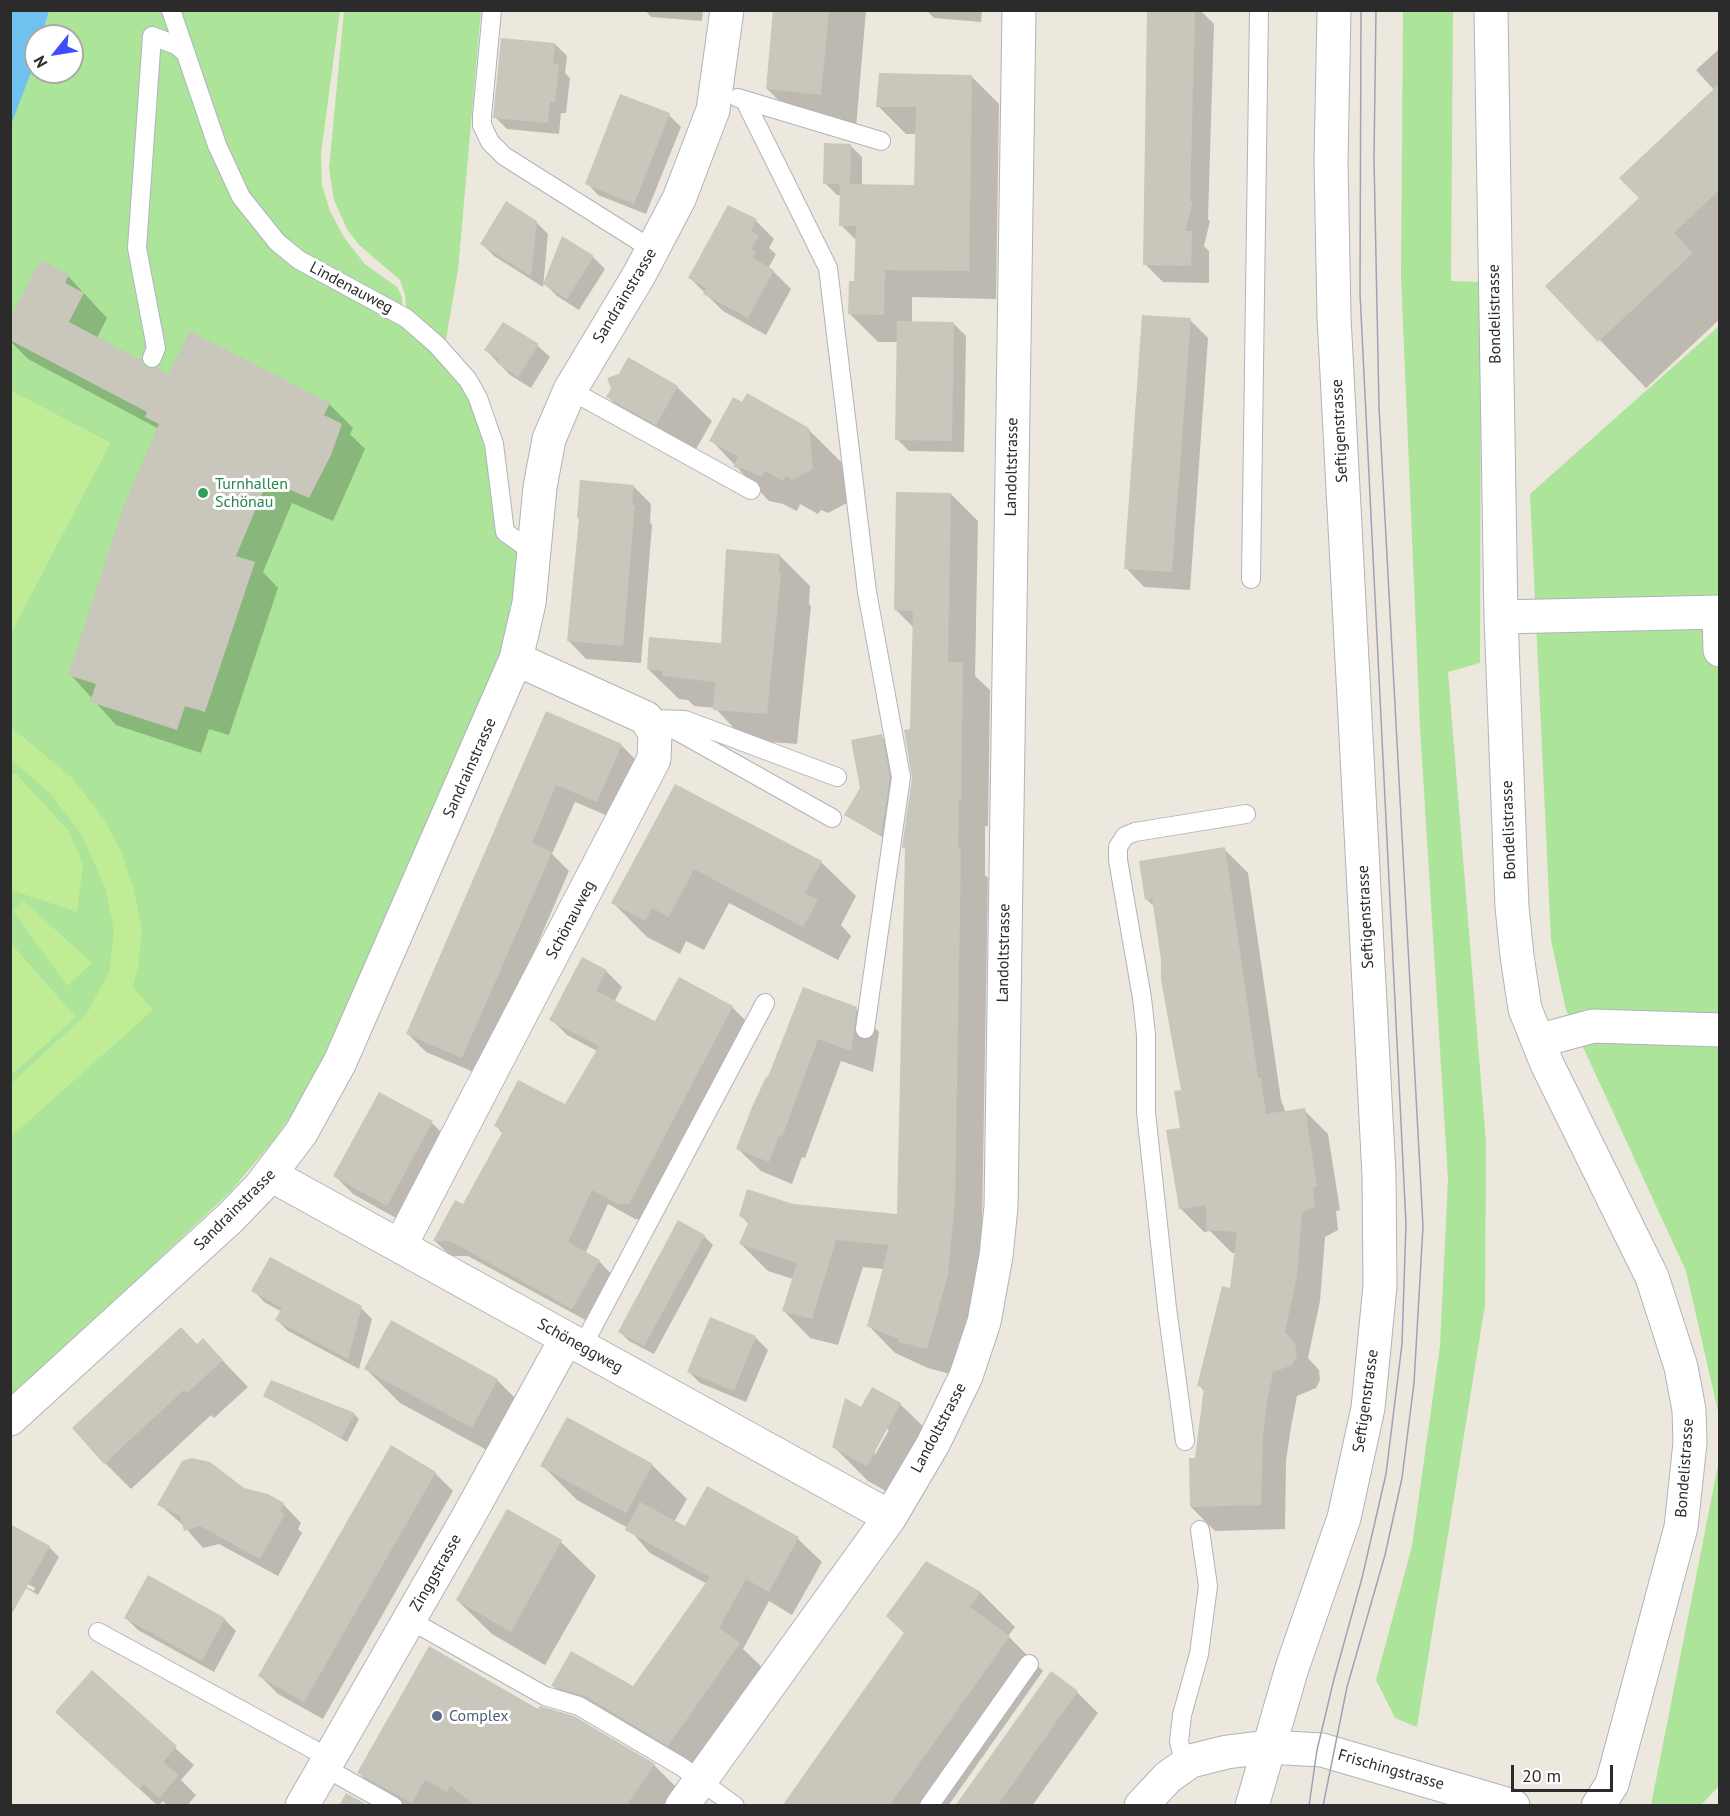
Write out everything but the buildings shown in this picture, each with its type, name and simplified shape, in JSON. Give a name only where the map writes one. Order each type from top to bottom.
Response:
[{"type":"street","name":"Sandrainstrasse","points":[[10,1419],[230,1218],[271,1175],[301,1133],[340,1062],[516,659],[529,603],[545,457],[556,419],[570,390],[653,250],[679,199],[713,110],[731,95],[728,10]]},
{"type":"street","name":"Landoltstrasse","points":[[691,1793],[890,1517],[933,1444],[966,1376],[984,1322],[998,1237],[1019,10]]},
{"type":"street","name":"Seftigenstrasse","points":[[1252,1806],[1267,1747],[1344,1518],[1368,1408],[1380,1286],[1378,1152],[1334,317],[1331,161],[1334,10]]},
{"type":"street","name":"Bondelistrasse","points":[[1491,10],[1501,617],[1512,907],[1525,1009],[1547,1064],[1652,1277],[1681,1367],[1689,1410],[1690,1443],[1681,1527],[1612,1784],[1598,1806]]},
{"type":"street","points":[[1501,617],[1719,612],[1719,650]]},
{"type":"street","points":[[516,659],[646,718]]},
{"type":"street","name":"Schönauweg","points":[[400,1246],[652,766],[655,734],[646,718]]},
{"type":"street","points":[[1538,1041],[1593,1026],[1719,1030]]},
{"type":"street","name":"Schöneggweg","points":[[271,1175],[890,1517]]},
{"type":"street","name":"Zinggstrasse","points":[[302,1806],[408,1619],[574,1343]]},
{"type":"street","name":"Frischingstrasse","points":[[1185,1764],[1227,1752],[1267,1747],[1322,1750],[1513,1806]]},
{"type":"street","points":[[1141,1806],[1162,1783],[1185,1764]]},
{"type":"lane","name":"Lindenauweg","points":[[171,10],[228,174],[258,221],[299,260],[406,318],[437,345],[468,380],[478,398],[494,444],[505,532],[534,553]]},
{"type":"lane","points":[[492,10],[482,116],[482,125],[490,142],[504,156],[653,250]]},
{"type":"lane","points":[[1251,579],[1259,10]]},
{"type":"lane","points":[[153,358],[155,344],[137,248],[152,36],[176,45],[186,53]]},
{"type":"lane","points":[[731,95],[881,141]]},
{"type":"lane","points":[[731,95],[828,268],[867,592],[901,777],[865,1029]]},
{"type":"lane","points":[[570,390],[751,490]]},
{"type":"lane","points":[[646,718],[685,720],[837,777]]},
{"type":"lane","points":[[646,718],[679,732],[832,818]]},
{"type":"lane","points":[[1185,1441],[1167,1308],[1146,1112],[1146,1035],[1142,998],[1118,860],[1118,846],[1125,836],[1143,830],[1246,814]]},
{"type":"lane","points":[[574,1343],[765,1003]]},
{"type":"lane","points":[[1185,1764],[1179,1742],[1182,1715],[1199,1654],[1208,1586],[1200,1530]]},
{"type":"lane","points":[[408,1619],[544,1696],[579,1706],[691,1793],[735,1806]]},
{"type":"lane","points":[[98,1632],[333,1752],[393,1806]]},
{"type":"lane","points":[[929,1806],[1029,1664]]},
{"type":"green space","points":[[1453,10],[1451,281],[1481,282],[1480,663],[1448,672],[1486,1143],[1485,1305],[1417,1727],[1395,1718],[1376,1680],[1412,1546],[1440,1346],[1448,1179],[1420,727],[1401,276],[1403,11]]},
{"type":"green space","points":[[49,11],[340,11],[321,154],[322,185],[330,211],[345,239],[365,264],[397,287],[402,297],[402,325],[418,334],[476,399],[500,502],[519,545],[514,601],[500,658],[343,1024],[303,1098],[274,1140],[230,1192],[11,1399],[11,1075],[75,1017],[11,944],[11,632],[110,443],[11,391],[10,125],[26,84],[84,84],[84,24],[45,24]]},
{"type":"green space","points":[[344,11],[481,11],[458,270],[444,351],[407,317],[405,295],[400,280],[358,244],[347,229],[334,200],[329,168]]},
{"type":"green space","points":[[1719,326],[1719,1416],[1686,1271],[1566,1010],[1551,940],[1530,494]]},
{"type":"green space","points":[[11,391],[110,443],[11,632]]},
{"type":"green space","points":[[11,727],[71,777],[104,819],[122,853],[134,891],[142,929],[138,967],[133,987],[153,1010],[11,1137],[11,1084],[87,1013],[109,972],[114,930],[106,890],[81,834],[50,793],[11,760]]},
{"type":"green space","points":[[11,772],[17,775],[69,831],[83,864],[77,912],[11,890]]},
{"type":"green space","points":[[24,901],[92,963],[67,986],[13,911]]},
{"type":"green space","points":[[11,944],[76,1017],[10,1075]]},
{"type":"green space","points":[[1719,1460],[1719,1786],[1701,1805],[1651,1805]]},
{"type":"water","points":[[11,10],[49,11],[45,24],[24,24],[24,84],[27,84],[11,125]]},
{"type":"tram line","points":[[1309,1806],[1317,1750],[1362,1578],[1386,1474],[1402,1344],[1406,1224],[1360,293],[1361,10]]},
{"type":"tram line","points":[[1323,1806],[1347,1687],[1385,1555],[1402,1478],[1414,1383],[1423,1226],[1379,407],[1374,159],[1376,10]]},
{"type":"place","name":"Turnhallen Schönau","points":[[203,493]]},
{"type":"place","name":"Complex","points":[[437,1716]]}]
